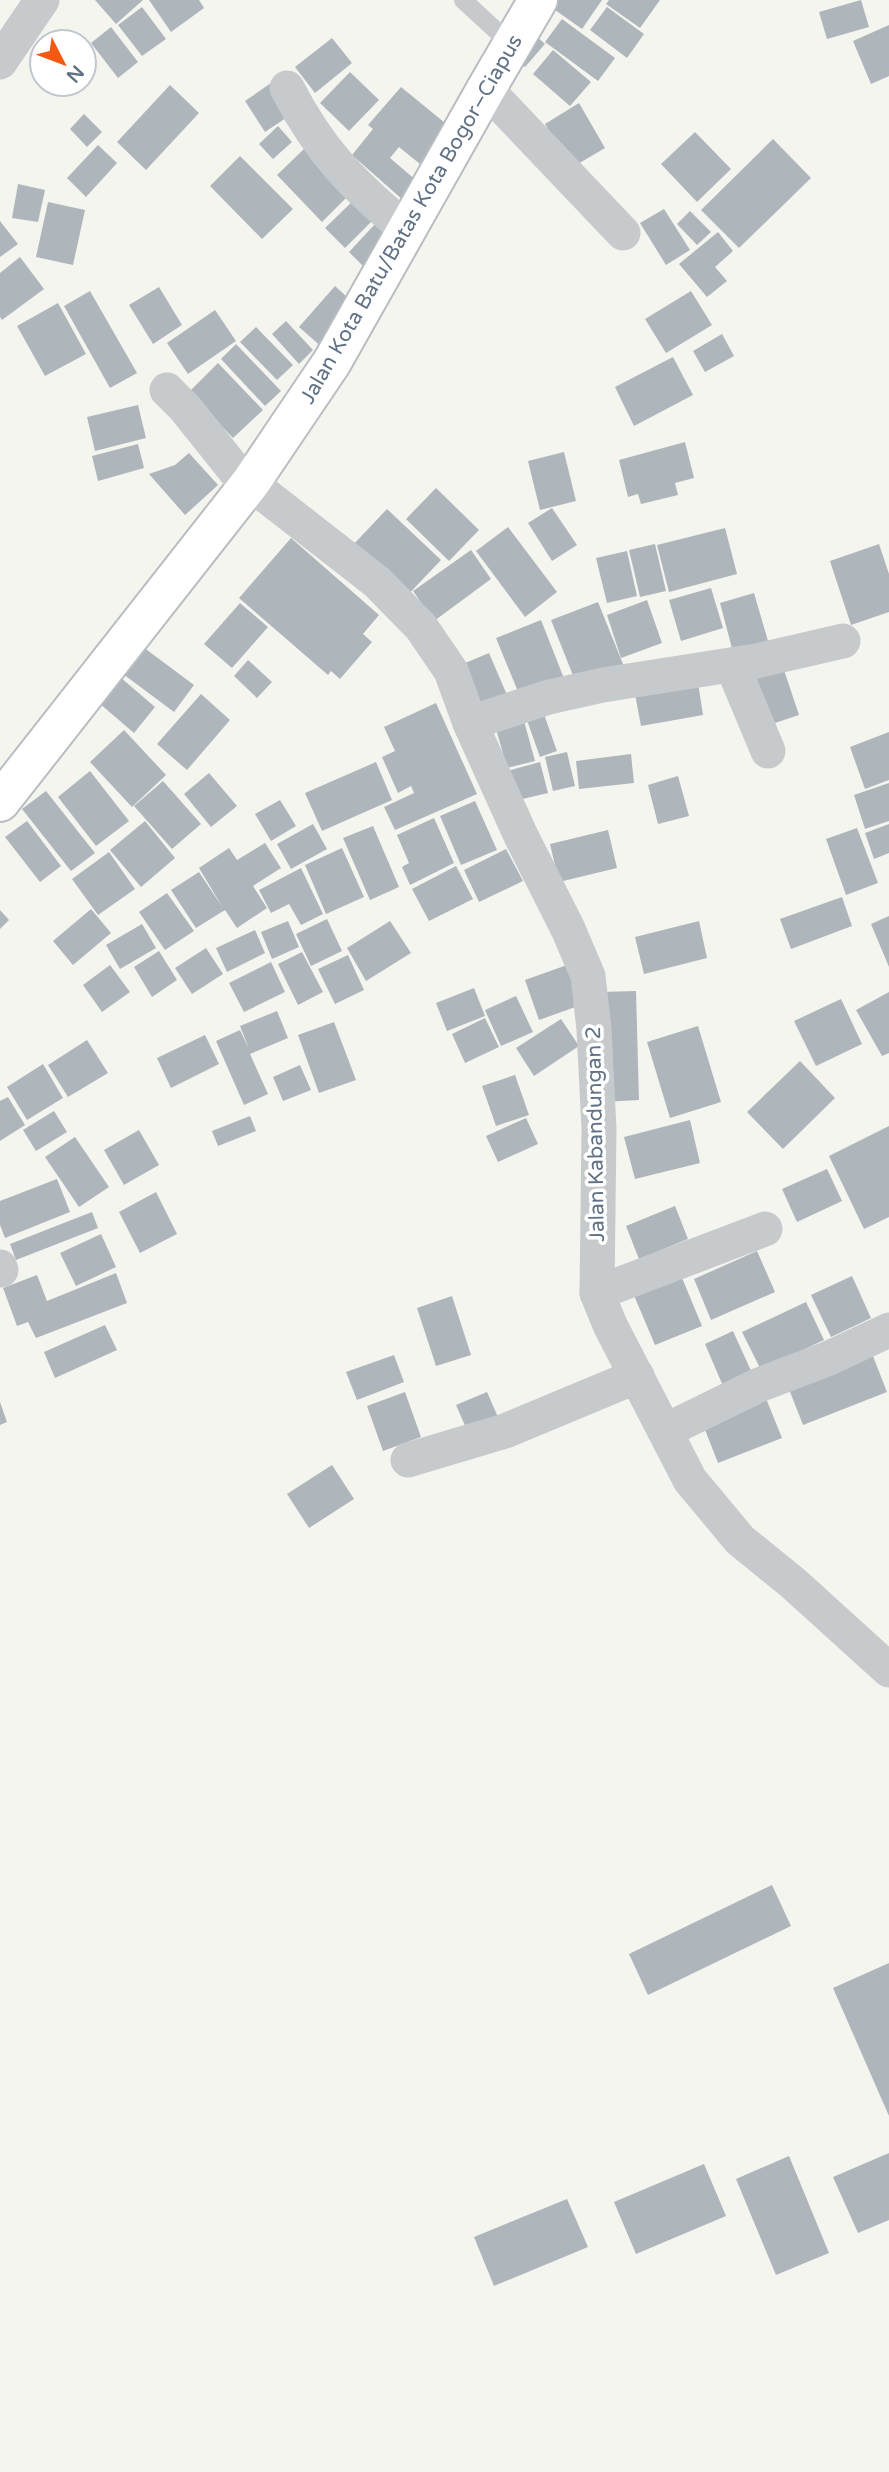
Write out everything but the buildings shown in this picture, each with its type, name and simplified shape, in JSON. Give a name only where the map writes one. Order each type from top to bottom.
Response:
[{"type":"main road","name":"Jalan Kota Batu/Batas Kota Bogor–Ciapus","points":[[0,802],[251,482],[332,362],[538,0]]},
{"type":"street","points":[[0,62],[42,0]]},
{"type":"street","points":[[287,88],[305,123],[326,153],[372,201],[407,229]]},
{"type":"street","points":[[486,89],[623,233]]},
{"type":"street","name":"Jalan Kabandungan 2","points":[[167,390],[186,408],[237,472],[377,582],[421,627],[451,671],[470,723],[588,976],[594,1029],[599,1129],[597,1293],[610,1325],[690,1480],[740,1540],[793,1583],[889,1670]]},
{"type":"street","points":[[470,723],[549,697],[603,685],[732,665],[843,641]]},
{"type":"street","points":[[732,665],[768,751]]},
{"type":"street","points":[[597,1293],[765,1229]]},
{"type":"street","points":[[665,1430],[759,1385],[827,1359],[889,1330]]},
{"type":"street","points":[[408,1461],[505,1432],[638,1376]]},
{"type":"lane","points":[[463,0],[512,45]]}]
